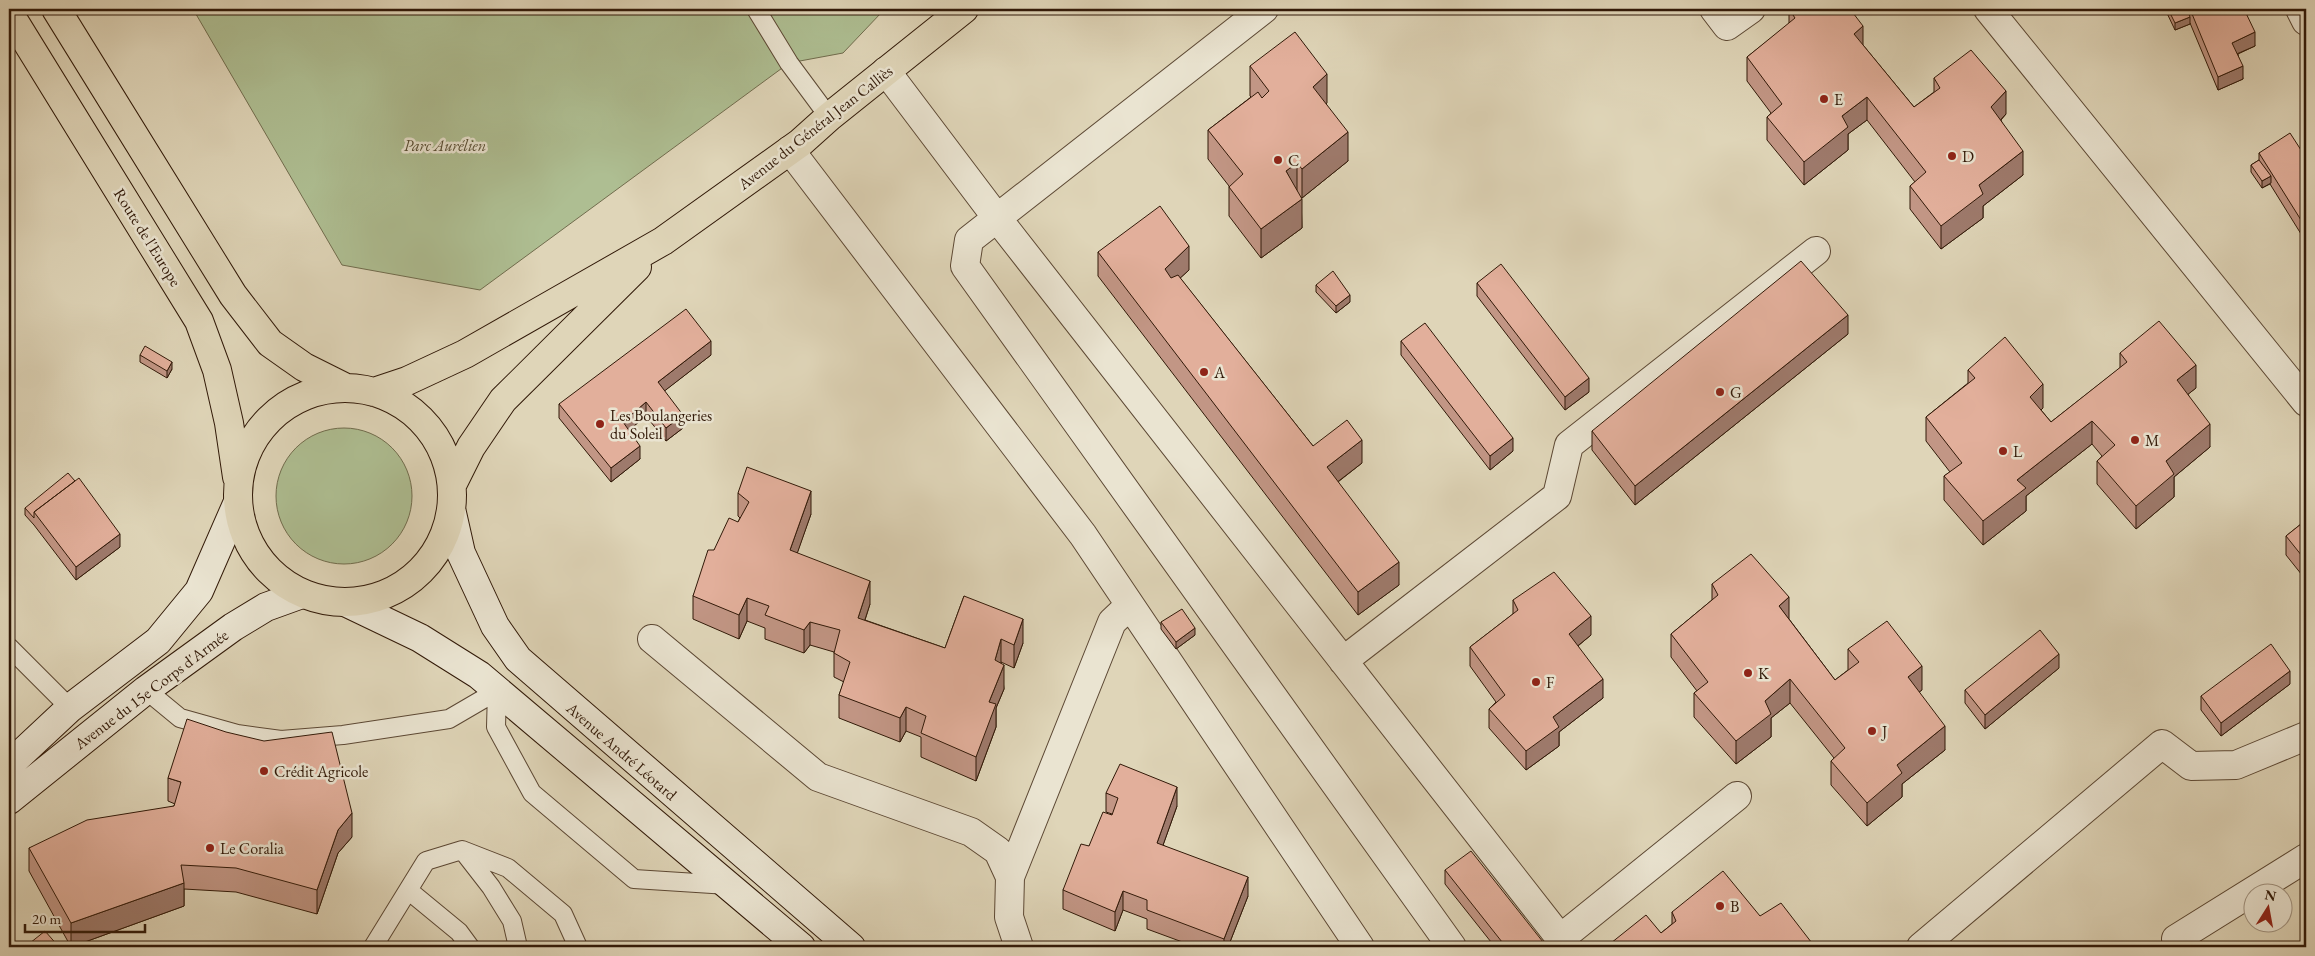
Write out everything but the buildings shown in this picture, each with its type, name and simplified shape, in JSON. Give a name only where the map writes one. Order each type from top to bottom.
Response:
[{"type":"main road","points":[[56,9],[233,295],[270,343],[304,367],[346,388]]},
{"type":"main road","name":"Avenue du Général Jean Calliès","points":[[374,392],[407,381],[465,354],[663,242],[790,150],[886,71],[953,12]]},
{"type":"main road","name":"Route de l'Europe","points":[[9,13],[199,321],[217,370],[229,423],[244,533],[257,558],[277,579],[302,594],[324,601],[347,603],[376,599],[404,586],[426,566],[443,542],[452,512],[452,483]]},
{"type":"main road","name":"Avenue du Général Jean Calliès","points":[[452,483],[471,447],[503,400],[663,242]]},
{"type":"main road","points":[[238,492],[245,456],[253,441],[274,414],[296,400],[320,391],[346,388],[374,392],[397,401],[418,416],[429,429],[446,458],[452,483]]},
{"type":"street","points":[[1264,9],[968,240],[965,266],[1452,947]]},
{"type":"street","points":[[1714,9],[1727,26],[1751,9]]},
{"type":"street","points":[[1988,9],[2306,402]]},
{"type":"street","points":[[2300,9],[2306,21]]},
{"type":"street","points":[[886,71],[997,218],[1564,943],[1737,796]]},
{"type":"street","points":[[790,150],[1083,535],[1360,947]]},
{"type":"street","points":[[1343,661],[1557,496],[1569,445],[1816,251]]},
{"type":"street","name":"Avenue du 15e Corps d'Armée","points":[[9,765],[70,708],[158,641],[199,591],[238,492]]},
{"type":"street","name":"Avenue André Léotard","points":[[452,512],[461,552],[495,626],[518,660],[851,947]]},
{"type":"street","name":"Avenue du 15e Corps d'Armée","points":[[9,800],[146,690],[249,617],[266,607],[302,594]]},
{"type":"street","name":"Avenue André Léotard","points":[[347,603],[420,638],[479,675],[801,947]]},
{"type":"street","points":[[1019,947],[1009,918],[1010,877],[1112,622],[1130,605]]},
{"type":"street","points":[[652,639],[818,777],[972,832],[998,851],[1010,877]]},
{"type":"street","points":[[1921,947],[2162,744],[2191,766],[2236,765],[2306,736]]},
{"type":"street","points":[[2176,939],[2306,858]]},
{"type":"lane","points":[[756,9],[789,63],[829,117]]},
{"type":"lane","points":[[9,647],[70,708]]},
{"type":"lane","points":[[146,690],[180,718],[237,734],[281,740],[343,735],[449,719],[497,691]]},
{"type":"lane","points":[[497,691],[496,727],[532,793],[626,873],[634,879],[728,885]]},
{"type":"lane","points":[[462,850],[491,887],[512,921],[518,947]]},
{"type":"lane","points":[[374,947],[426,860],[462,850],[508,868],[563,914],[578,947]]},
{"type":"lane","points":[[408,890],[459,932],[470,947]]},
{"type":"green space","name":"Parc Aurélien","points":[[193,9],[882,9],[881,13],[843,53],[789,63],[480,290],[342,265]]},
{"type":"green space","points":[[344,428],[370,433],[382,439],[392,448],[401,458],[407,470],[412,496],[407,522],[401,534],[392,544],[382,553],[370,559],[344,564],[318,559],[306,553],[296,544],[287,534],[281,522],[276,496],[281,470],[287,458],[296,448],[306,439],[318,433]]},
{"type":"place","name":"E","points":[[1824,99]]},
{"type":"place","name":"D","points":[[1952,156]]},
{"type":"place","name":"C","points":[[1278,160]]},
{"type":"place","name":"A","points":[[1204,372]]},
{"type":"place","name":"G","points":[[1720,392]]},
{"type":"place","name":"Les Boulangeries du Soleil","points":[[600,424]]},
{"type":"place","name":"M","points":[[2135,440]]},
{"type":"place","name":"L","points":[[2003,451]]},
{"type":"place","name":"K","points":[[1748,673]]},
{"type":"place","name":"F","points":[[1536,682]]},
{"type":"place","name":"J","points":[[1872,731]]},
{"type":"place","name":"Crédit Agricole","points":[[264,771]]},
{"type":"place","name":"Le Coralia","points":[[210,848]]},
{"type":"place","name":"B","points":[[1720,906]]}]
